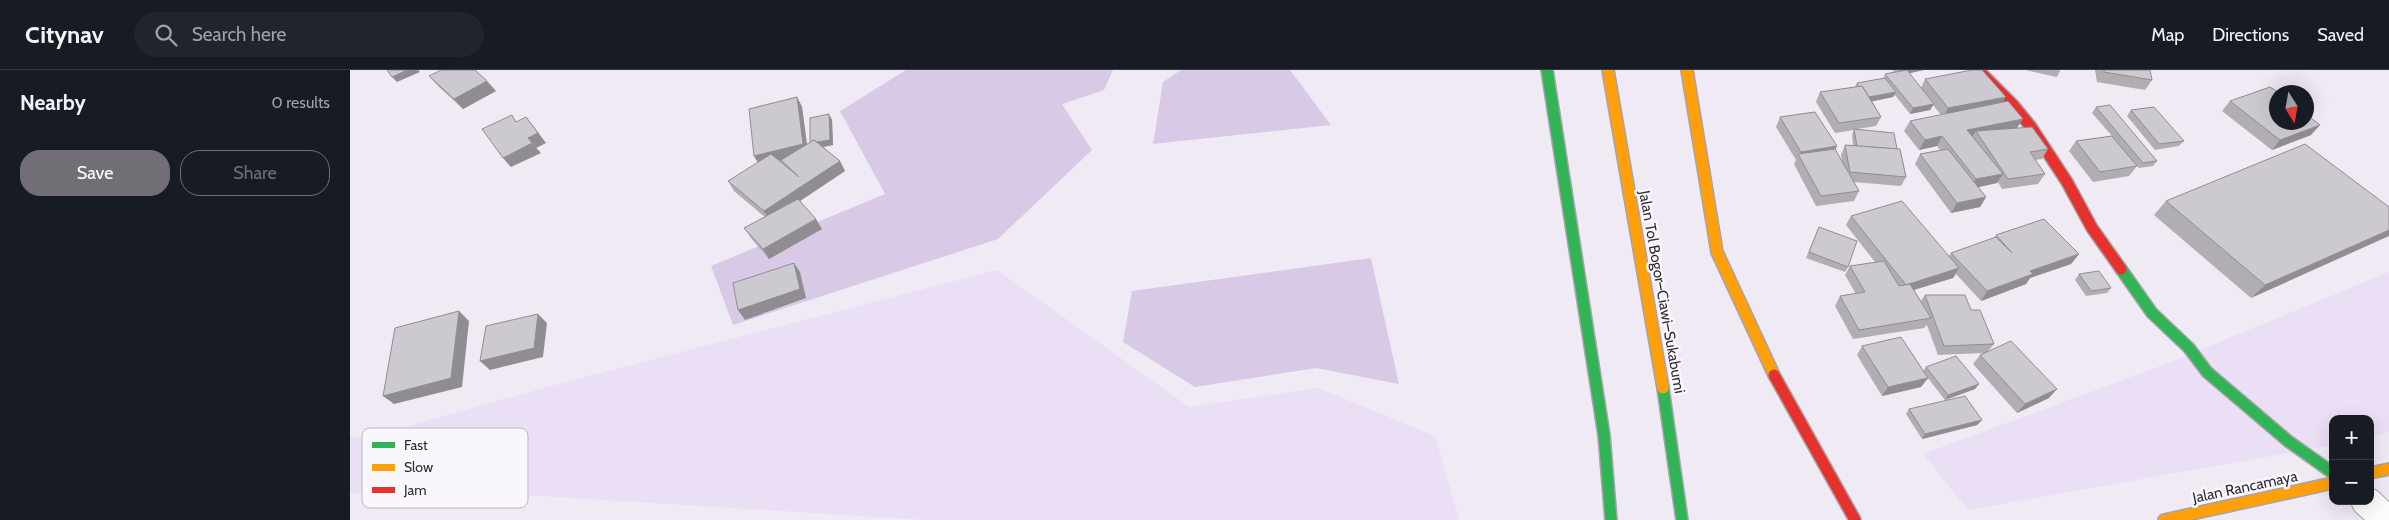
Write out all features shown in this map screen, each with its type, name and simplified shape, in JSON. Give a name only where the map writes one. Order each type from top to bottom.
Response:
[{"type":"main road","points":[[1547,70],[1604,435],[1611,520]]},
{"type":"main road","name":"Jalan Tol Bogor–Ciawi–Sukabumi","points":[[1608,70],[1671,432],[1682,520]]},
{"type":"main road","points":[[1687,70],[1717,252],[1772,372],[1855,520]]},
{"type":"main road","points":[[1978,70],[2013,105],[2031,127],[2068,182],[2092,228],[2152,313],[2189,348],[2208,372],[2288,441],[2329,470]]},
{"type":"main road","points":[[2374,473],[2389,468]]},
{"type":"main road","name":"Jalan Rancamaya","points":[[2164,520],[2329,484]]},
{"type":"street","points":[[2371,505],[2388,520]]},
{"type":"shaded area","points":[[906,70],[1113,70],[1104,90],[1062,104],[1092,150],[998,239],[733,325],[711,266],[885,194],[840,111]]},
{"type":"shaded area","points":[[1181,70],[1290,70],[1331,125],[1153,144],[1163,82]]},
{"type":"shaded area","points":[[1371,258],[1399,384],[1316,368],[1195,387],[1123,342],[1132,291]]},
{"type":"shaded area","points":[[997,270],[1189,407],[1318,388],[1435,436],[1459,520],[926,520],[528,495],[528,428],[401,428],[562,383]]},
{"type":"shaded area","points":[[2389,272],[2389,432],[2374,436],[2374,415],[2329,415],[2329,446],[1968,510],[1923,454],[2166,364]]},
{"type":"shaded area","points":[[350,437],[362,437],[362,493],[350,493]]},
{"type":"building","points":[[387,70],[407,70],[392,77]]},
{"type":"building","points":[[441,70],[475,70],[487,81],[454,99],[429,76]]},
{"type":"building","points":[[1907,70],[1934,104],[1913,108],[1885,74]]},
{"type":"building","points":[[1972,70],[1982,70],[2006,97],[1948,108],[1925,79]]},
{"type":"building","points":[[2104,70],[2150,70],[2152,80],[2104,72]]},
{"type":"building","points":[[1885,78],[1896,92],[1869,97],[1862,86],[1859,87],[1857,83]]},
{"type":"building","points":[[1862,86],[1881,117],[1839,123],[1820,92]]},
{"type":"building","points":[[2269,87],[2269,130],[2307,130],[2280,140],[2230,101]]},
{"type":"building","points":[[797,97],[803,144],[754,156],[749,109]]},
{"type":"building","points":[[2008,101],[2023,119],[1967,130],[2003,174],[1976,179],[1942,136],[1925,140],[1910,121]]},
{"type":"building","points":[[2110,105],[2157,161],[2143,163],[2096,107]]},
{"type":"building","points":[[2154,107],[2184,141],[2159,144],[2131,110]]},
{"type":"building","points":[[1815,112],[1837,146],[1801,152],[1780,117]]},
{"type":"building","points":[[829,114],[830,140],[817,142],[814,140],[810,143],[810,118]]},
{"type":"building","points":[[512,115],[516,122],[526,117],[538,133],[528,138],[532,143],[503,158],[482,129]]},
{"type":"building","points":[[2314,120],[2320,125],[2314,127]]},
{"type":"building","points":[[2032,127],[2048,149],[2030,152],[2045,174],[2008,179],[1976,131]]},
{"type":"building","points":[[1854,129],[1894,133],[1897,149],[1857,146]]},
{"type":"building","points":[[2112,136],[2137,166],[2100,172],[2076,141]]},
{"type":"building","points":[[814,140],[840,161],[764,211],[728,181],[771,154],[799,177],[781,160]]},
{"type":"building","points":[[2305,144],[2389,207],[2389,230],[2265,285],[2166,201]]},
{"type":"building","points":[[1845,145],[1900,149],[1906,177],[1850,172]]},
{"type":"building","points":[[1835,149],[1859,191],[1821,196],[1798,154]]},
{"type":"building","points":[[1948,149],[1986,197],[1957,203],[1920,154]]},
{"type":"building","points":[[798,199],[816,219],[763,249],[744,228]]},
{"type":"building","points":[[1902,201],[1959,268],[1906,285],[1851,216]]},
{"type":"building","points":[[2044,219],[2079,254],[2030,271],[2033,274],[1987,291],[1951,253],[1996,237],[2012,253],[1996,235]]},
{"type":"building","points":[[1819,227],[1857,241],[1848,267],[1809,252]]},
{"type":"building","points":[[1884,261],[1899,286],[1910,284],[1931,318],[1859,330],[1840,296],[1865,292],[1850,266]]},
{"type":"building","points":[[794,263],[800,289],[738,310],[733,283]]},
{"type":"building","points":[[2099,271],[2111,288],[2091,291],[2079,274]]},
{"type":"building","points":[[1925,295],[1965,295],[1971,310],[1980,310],[1994,344],[1944,346]]},
{"type":"building","points":[[459,311],[451,378],[383,396],[395,328]]},
{"type":"building","points":[[538,314],[534,348],[480,361],[486,326]]},
{"type":"building","points":[[1901,337],[1928,378],[1888,387],[1862,346]]},
{"type":"building","points":[[2011,341],[2057,389],[2025,404],[1980,355]]},
{"type":"building","points":[[1956,356],[1979,384],[1948,395],[1926,367]]},
{"type":"building","points":[[1965,396],[1982,420],[1925,434],[1909,409]]},
{"type":"traffic: fast","points":[[1547,70],[1604,435],[1611,520]]},
{"type":"traffic: fast","points":[[2121,269],[2152,313],[2189,348],[2207,372],[2288,441],[2329,470]]},
{"type":"traffic: fast","points":[[1663,388],[1682,520]]},
{"type":"traffic: slow","points":[[1608,70],[1663,388]]},
{"type":"traffic: slow","points":[[1687,70],[1717,252],[1774,375]]},
{"type":"traffic: slow","points":[[2374,472],[2389,469]]},
{"type":"traffic: slow","points":[[2164,520],[2329,484]]},
{"type":"traffic: jam","points":[[1978,70],[2013,105],[2031,127],[2067,182],[2092,228],[2121,269]]},
{"type":"traffic: jam","points":[[1774,375],[1855,520]]}]
